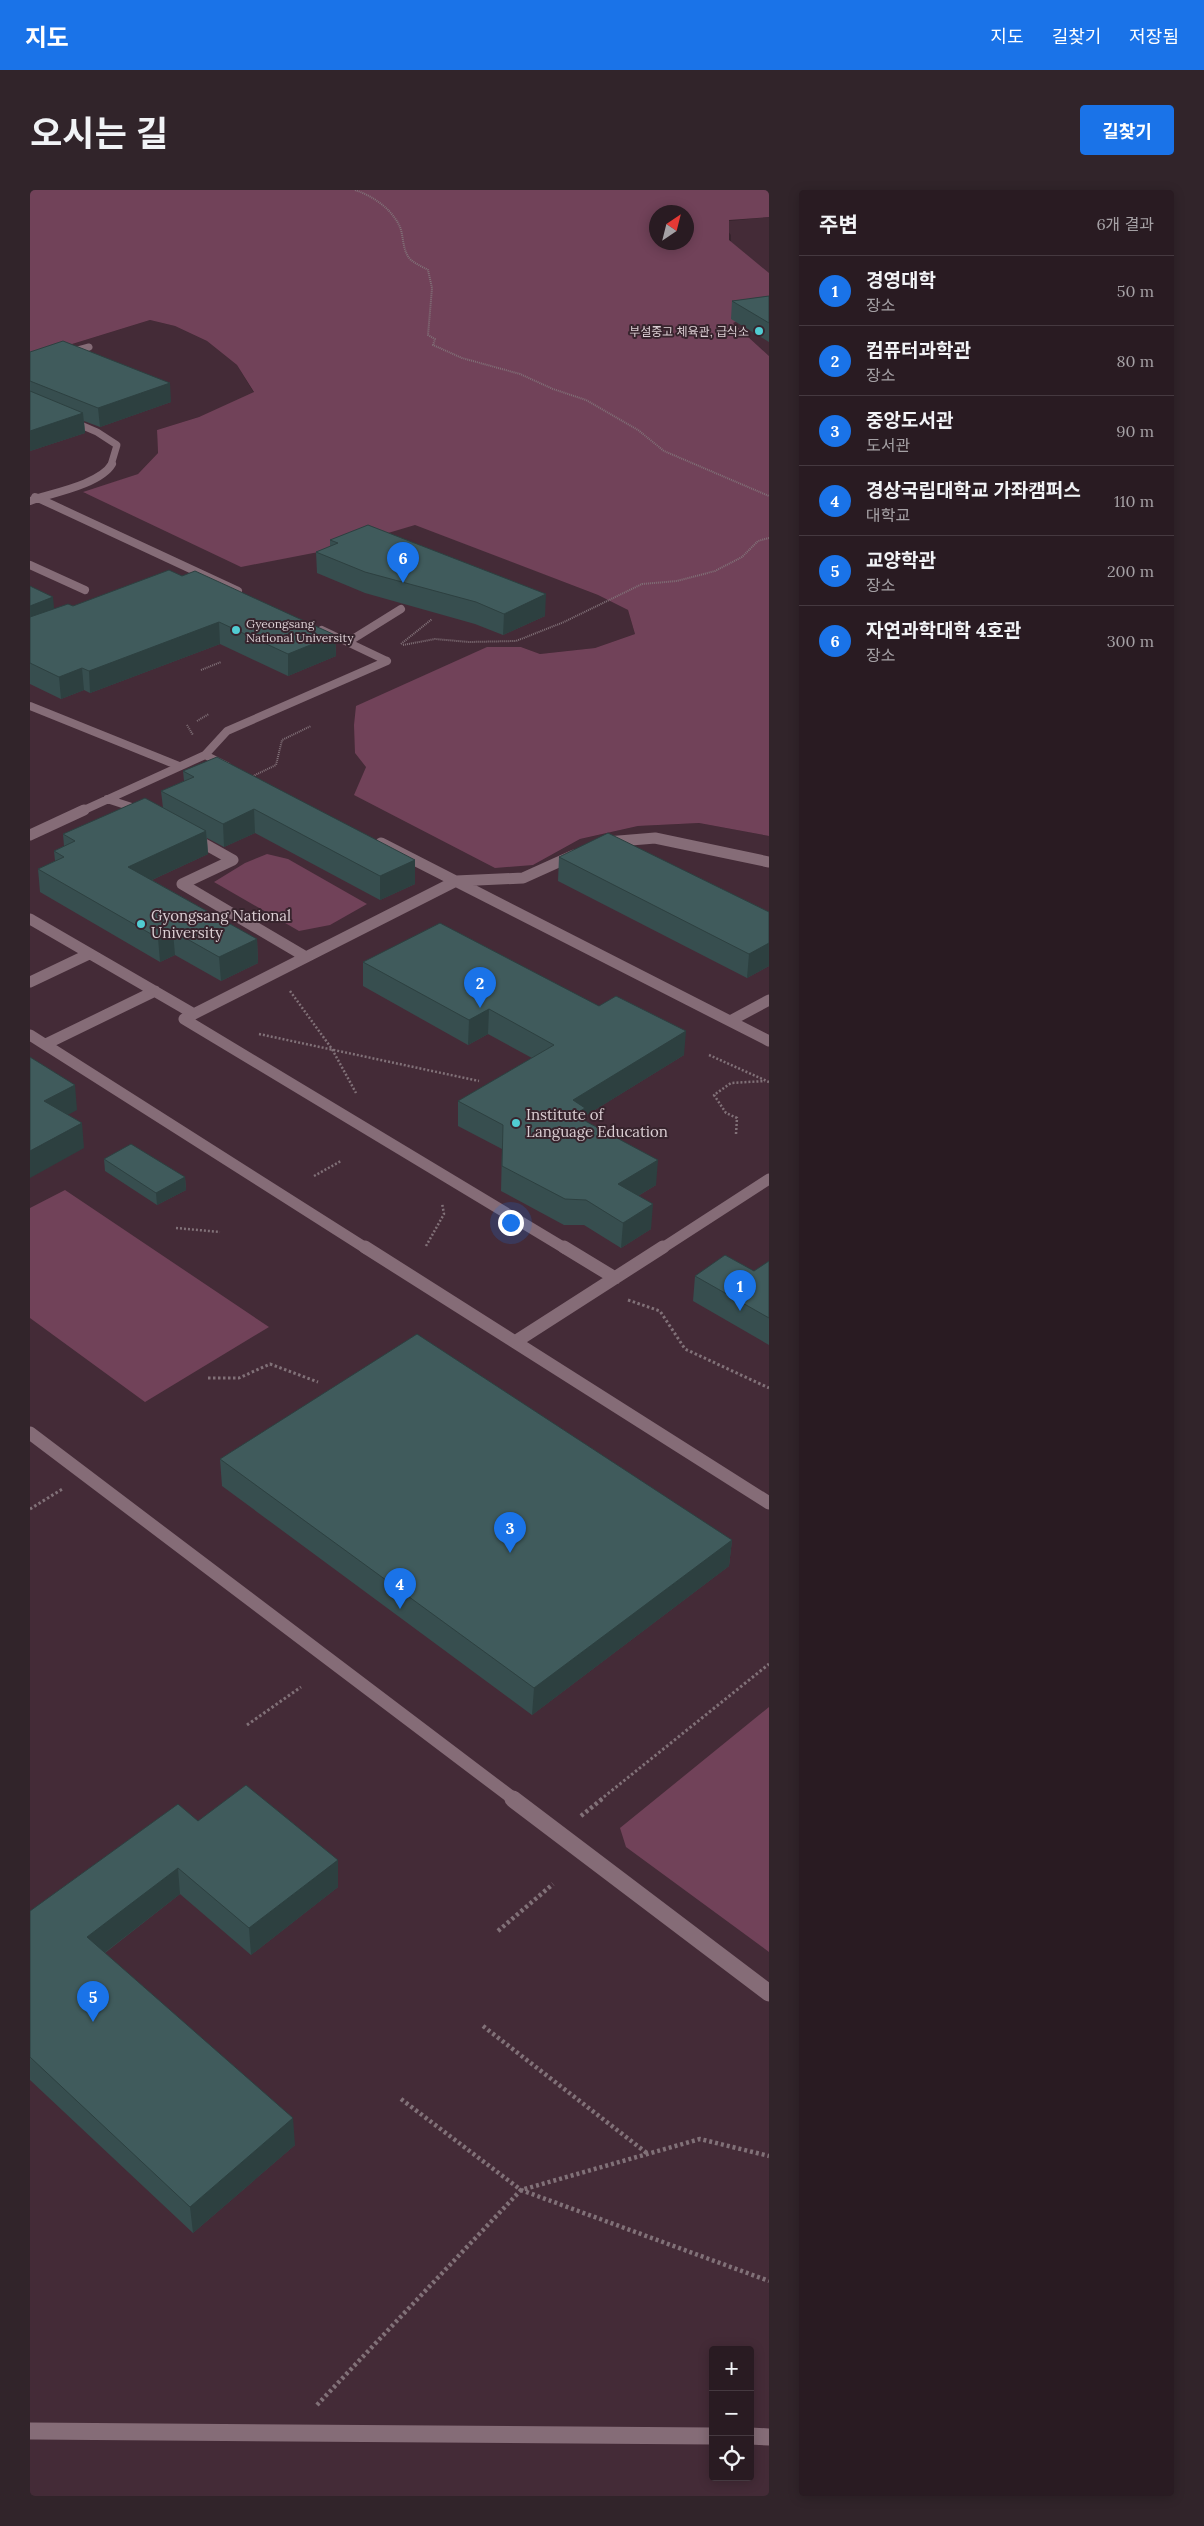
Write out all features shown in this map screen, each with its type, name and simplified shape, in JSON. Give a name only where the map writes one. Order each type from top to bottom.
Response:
[{"type":"street","points":[[55,357],[89,347]]},
{"type":"street","points":[[33,498],[95,478],[109,468],[114,458],[116,445],[97,432],[64,418]]},
{"type":"street","points":[[33,498],[250,596]]},
{"type":"street","points":[[30,565],[85,590]]},
{"type":"street","points":[[188,575],[197,572]]},
{"type":"street","points":[[348,642],[401,609]]},
{"type":"street","points":[[30,836],[205,755],[227,731],[387,661],[312,626]]},
{"type":"street","points":[[30,706],[178,766]]},
{"type":"street","points":[[205,755],[251,777]]},
{"type":"street","points":[[108,800],[154,816]]},
{"type":"street","points":[[180,831],[233,860],[182,884],[306,957]]},
{"type":"street","points":[[367,836],[769,1041]]},
{"type":"street","points":[[615,1278],[184,1019],[456,881],[523,878],[602,842],[655,838],[769,862]]},
{"type":"street","points":[[30,919],[194,1014]]},
{"type":"street","points":[[30,982],[89,954]]},
{"type":"street","points":[[46,1044],[155,992]]},
{"type":"street","points":[[730,1021],[769,1000]]},
{"type":"street","points":[[30,1035],[769,1503]]},
{"type":"street","points":[[515,1342],[769,1179]]},
{"type":"street","points":[[30,1433],[561,1833],[769,1993]]},
{"type":"street","points":[[30,2431],[709,2436]]},
{"type":"street","points":[[754,2436],[769,2437]]},
{"type":"path","points":[[355,190],[367,194],[385,207],[400,227],[406,253],[410,259],[428,270],[434,293],[433,309],[427,324],[428,336],[435,339],[433,345],[462,358],[520,374],[553,389],[586,400],[638,430],[664,451],[769,496]]},
{"type":"path","points":[[432,619],[399,646],[436,639],[469,642],[516,641],[564,622],[642,584],[677,581],[716,571],[742,558],[758,541],[769,538]]},
{"type":"path","points":[[201,670],[221,662]]},
{"type":"path","points":[[197,721],[214,712]]},
{"type":"path","points":[[251,777],[276,765],[282,740],[311,726]]},
{"type":"path","points":[[277,972],[332,1049],[358,1098]]},
{"type":"path","points":[[258,1034],[479,1081]]},
{"type":"path","points":[[709,1054],[767,1081]]},
{"type":"path","points":[[736,1134],[737,1118],[726,1113],[714,1095],[731,1083],[767,1081]]},
{"type":"path","points":[[314,1176],[341,1161]]},
{"type":"path","points":[[426,1246],[444,1214],[438,1173]]},
{"type":"path","points":[[176,1228],[220,1232]]},
{"type":"path","points":[[596,1290],[660,1311],[685,1349],[769,1388]]},
{"type":"path","points":[[208,1378],[239,1378],[270,1364],[318,1382]]},
{"type":"path","points":[[30,1509],[85,1475]]},
{"type":"path","points":[[561,1833],[769,1664]]},
{"type":"path","points":[[247,1725],[301,1687]]},
{"type":"path","points":[[498,1931],[553,1884]]},
{"type":"path","points":[[483,2026],[649,2154]]},
{"type":"path","points":[[401,2099],[521,2190],[769,2281]]},
{"type":"path","points":[[291,2433],[521,2190],[700,2139],[769,2156]]},
{"type":"shaded area","points":[[30,190],[769,190],[769,217],[729,220],[729,240],[769,273],[769,312],[757,313],[733,323],[769,356],[769,836],[699,823],[638,826],[580,839],[533,865],[495,868],[354,795],[366,767],[355,753],[354,725],[356,706],[487,647],[521,647],[540,654],[595,648],[635,634],[628,610],[598,595],[415,525],[334,549],[241,567],[83,492],[138,474],[158,453],[157,430],[199,417],[254,392],[237,365],[207,341],[175,326],[150,320],[30,357]]},
{"type":"shaded area","points":[[769,217],[769,283],[747,255],[731,242],[731,235],[720,222]]},
{"type":"shaded area","points":[[769,312],[769,356],[733,323],[757,313]]},
{"type":"shaded area","points":[[150,320],[175,326],[207,341],[237,365],[254,393],[199,417],[157,430],[158,453],[138,474],[84,493],[334,549],[415,524],[598,595],[628,610],[635,634],[595,648],[540,654],[521,647],[366,767],[355,795],[533,865],[580,839],[638,826],[699,823],[769,836],[769,2496],[30,2496],[30,357]]},
{"type":"shaded area","points":[[267,854],[288,859],[367,904],[330,925],[299,931],[214,882],[245,863]]},
{"type":"shaded area","points":[[65,1190],[269,1327],[145,1402],[30,1318],[30,1208]]},
{"type":"shaded area","points":[[769,1707],[769,1952],[626,1847],[620,1828]]},
{"type":"building","points":[[769,296],[769,323],[732,301]]},
{"type":"building","points":[[63,341],[170,383],[98,408],[30,381],[30,352]]},
{"type":"building","points":[[30,391],[83,413],[30,431]]},
{"type":"building","points":[[368,525],[546,594],[504,614],[476,602],[365,572],[316,552],[338,543],[330,540]]},
{"type":"building","points":[[169,570],[182,576],[195,571],[335,635],[288,654],[219,622],[89,671],[82,668],[59,677],[30,663],[30,617],[68,604],[73,606]]},
{"type":"building","points":[[30,586],[53,597],[30,606]]},
{"type":"building","points":[[217,757],[415,860],[380,876],[254,809],[223,824],[161,791],[194,777],[183,771]]},
{"type":"building","points":[[145,798],[206,831],[128,867],[257,939],[219,957],[173,931],[158,938],[38,869],[64,857],[54,851],[75,841],[63,834]]},
{"type":"building","points":[[608,833],[769,912],[769,943],[749,954],[559,857]]},
{"type":"building","points":[[440,923],[599,1006],[616,996],[686,1031],[573,1100],[585,1108],[574,1115],[658,1160],[618,1184],[653,1204],[623,1223],[586,1200],[565,1199],[502,1166],[503,1125],[458,1101],[554,1045],[489,1009],[469,1020],[363,962]]},
{"type":"building","points":[[30,1057],[75,1085],[44,1101],[82,1123],[30,1151]]},
{"type":"building","points":[[131,1144],[185,1177],[156,1193],[104,1159]]},
{"type":"building","points":[[725,1255],[754,1271],[769,1261],[769,1318],[695,1276]]},
{"type":"building","points":[[417,1334],[732,1540],[534,1688],[220,1459]]},
{"type":"building","points":[[246,1785],[338,1860],[249,1928],[178,1868],[87,1937],[293,2118],[190,2207],[30,2057],[30,1911],[178,1804],[198,1821]]},
{"type":"place","name":"부설중고 체육관, 급식소","points":[[759,331]]},
{"type":"place","name":"자연과학대학 4호관","points":[[403,583]]},
{"type":"place","name":"Gyeongsang National University","points":[[236,630]]},
{"type":"place","name":"Gyongsang National University","points":[[141,924]]},
{"type":"place","name":"컴퓨터과학관","points":[[480,1008]]},
{"type":"place","name":"Institute of Language Education","points":[[516,1123]]},
{"type":"place","name":"경영대학","points":[[740,1311]]},
{"type":"place","name":"중앙도서관","points":[[510,1553]]},
{"type":"place","name":"경상국립대학교 가좌캠퍼스","points":[[400,1609]]},
{"type":"place","name":"교양학관","points":[[93,2022]]}]
